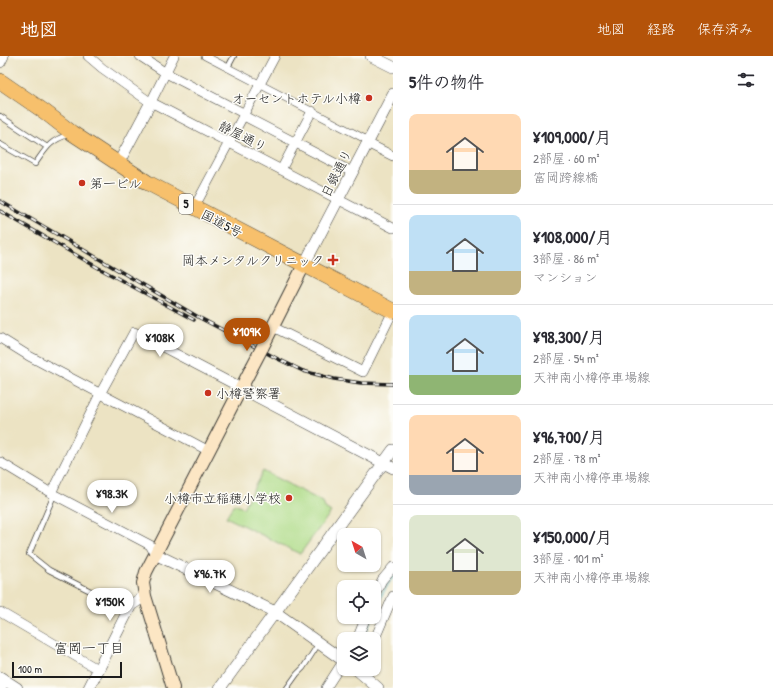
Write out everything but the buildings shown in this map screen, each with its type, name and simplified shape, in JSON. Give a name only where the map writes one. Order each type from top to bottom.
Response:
[{"type":"highway","name":"国道5号","points":[[0,81],[45,112],[72,133],[148,183],[393,311]]},
{"type":"main road","points":[[174,688],[145,596],[145,578],[304,265]]},
{"type":"street","points":[[0,62],[3,56]]},
{"type":"street","name":"静屋通り","points":[[88,56],[102,68],[151,102],[229,144],[393,228]]},
{"type":"street","points":[[140,56],[166,73],[352,172]]},
{"type":"street","points":[[118,164],[174,56]]},
{"type":"street","points":[[205,56],[312,111],[393,156]]},
{"type":"street","points":[[194,208],[275,56]]},
{"type":"street","points":[[371,56],[393,67]]},
{"type":"street","name":"日銀通り","points":[[304,265],[393,94]]},
{"type":"street","points":[[281,170],[312,111]]},
{"type":"street","points":[[273,327],[362,372],[393,311]]},
{"type":"street","points":[[52,494],[100,394],[134,332],[388,465]]},
{"type":"street","points":[[0,338],[29,356],[209,451]]},
{"type":"street","points":[[221,688],[275,612],[388,465],[393,450]]},
{"type":"street","points":[[0,462],[52,494],[150,545],[156,554],[275,612],[337,655]]},
{"type":"street","points":[[381,582],[393,567]]},
{"type":"street","points":[[89,688],[131,605],[145,596]]},
{"type":"street","points":[[378,632],[393,596]]},
{"type":"street","points":[[0,612],[99,670]]},
{"type":"street","points":[[326,688],[337,671]]},
{"type":"street","points":[[367,676],[378,688]]},
{"type":"street","points":[[2,682],[17,688]]},
{"type":"lane","points":[[228,67],[234,56]]},
{"type":"lane","points":[[0,116],[47,147]]},
{"type":"lane","points":[[0,144],[35,164],[47,147],[56,139],[72,133]]},
{"type":"lane","points":[[52,494],[29,554],[49,570],[128,610]]},
{"type":"lane","points":[[287,688],[303,668],[319,643]]},
{"type":"green space","points":[[263,471],[323,502],[325,508],[331,512],[300,554],[226,517],[234,504],[243,508]]},
{"type":"waterway","points":[[381,596],[393,576]]},
{"type":"waterway","points":[[366,632],[369,624]]},
{"type":"railway","points":[[0,201],[200,318],[303,371],[334,379],[361,383],[393,384]]},
{"type":"railway","points":[[0,211],[95,266],[194,320]]},
{"type":"place","name":"オーセントホテル小樽","points":[[369,98]]},
{"type":"place","name":"第一ビル","points":[[82,183]]},
{"type":"place","name":"岡本メンタルクリニック","points":[[333,260]]},
{"type":"place","name":"小樽警察署","points":[[208,393]]},
{"type":"place","name":"小樽市立稲穂小学校","points":[[289,498]]},
{"type":"district","name":"富岡一丁目","points":[[89,648]]}]
